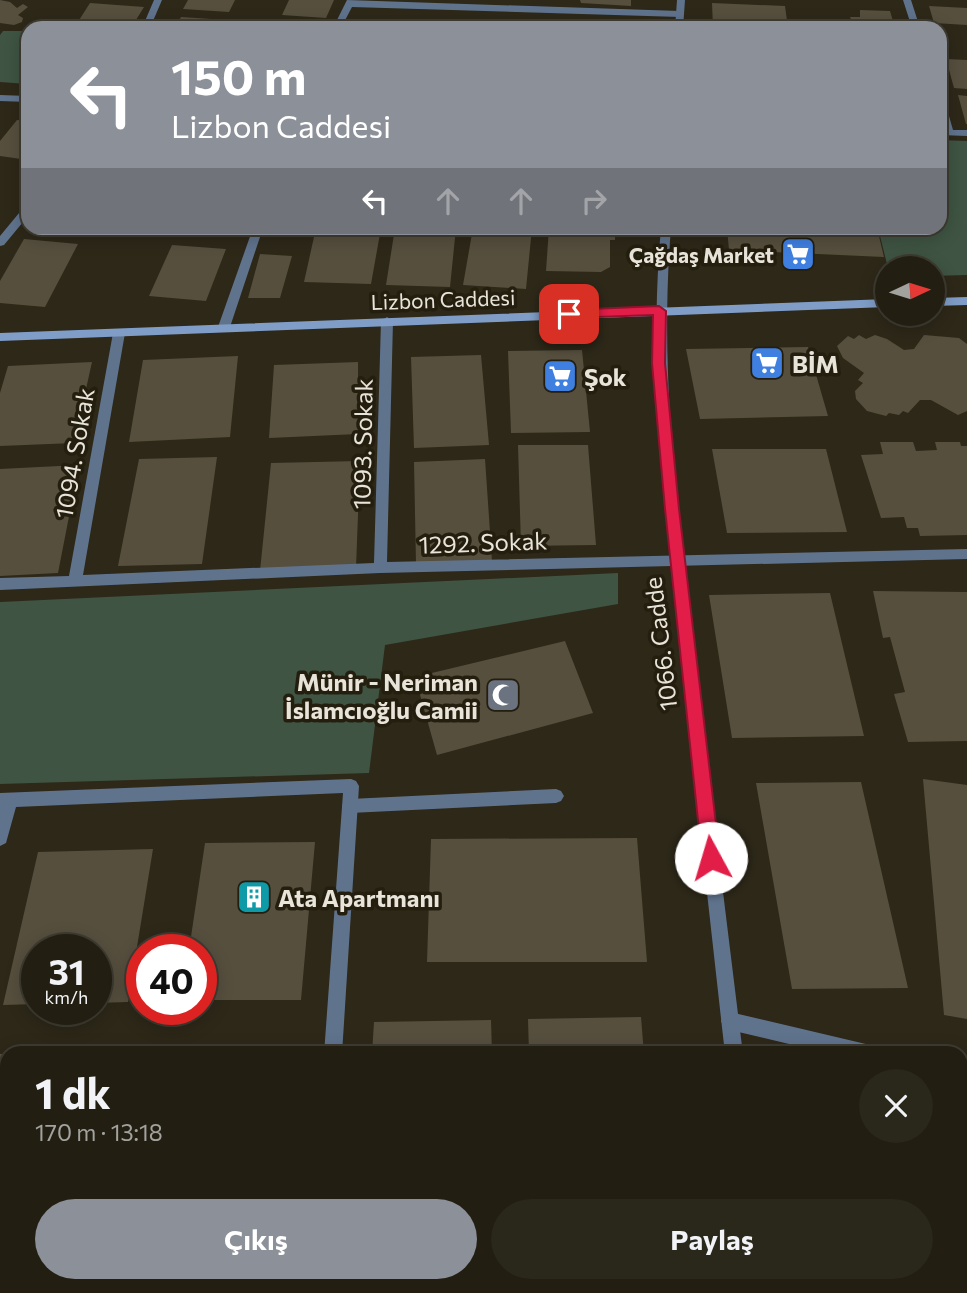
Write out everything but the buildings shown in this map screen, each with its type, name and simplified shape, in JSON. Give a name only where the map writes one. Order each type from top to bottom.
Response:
[{"type":"main road","points":[[945,302],[967,301]]},
{"type":"main road","name":"Lizbon Caddesi","points":[[0,337],[875,303]]},
{"type":"street","points":[[149,21],[158,0]]},
{"type":"street","points":[[680,21],[681,0]]},
{"type":"street","points":[[907,0],[914,21]]},
{"type":"street","points":[[340,21],[350,2],[680,14]]},
{"type":"street","points":[[0,98],[21,99]]},
{"type":"street","points":[[947,132],[967,133]]},
{"type":"street","points":[[0,243],[21,218]]},
{"type":"street","points":[[224,327],[256,235]]},
{"type":"street","name":"1066. Cadde","points":[[665,235],[659,311],[659,363],[677,559],[733,1046]]},
{"type":"street","name":"1093. Sokak","points":[[380,568],[387,321]]},
{"type":"street","name":"1094. Sokak","points":[[75,581],[119,332]]},
{"type":"street","name":"1292. Sokak","points":[[0,584],[380,568],[967,554]]},
{"type":"street","points":[[0,838],[5,799],[351,786],[334,1046]]},
{"type":"street","points":[[350,806],[556,796]]},
{"type":"street","points":[[730,1021],[836,1046]]},
{"type":"green space","points":[[3,31],[21,31],[21,84],[0,82],[0,35]]},
{"type":"green space","points":[[947,140],[967,141],[967,275],[945,276],[945,256],[885,256],[880,235],[947,235]]},
{"type":"green space","points":[[618,573],[618,604],[385,645],[369,773],[0,784],[0,602]]},
{"type":"place","name":"Çağdaş Market","points":[[798,254]]},
{"type":"place","name":"BİM","points":[[767,363]]},
{"type":"place","name":"Şok","points":[[560,376]]},
{"type":"place","name":"Münir - Neriman İslamcıoğlu Camii","points":[[503,695]]},
{"type":"place","name":"Ata Apartmanı","points":[[254,897]]},
{"type":"route","points":[[569,314],[659,311],[659,363],[672,509],[711,858]]}]
